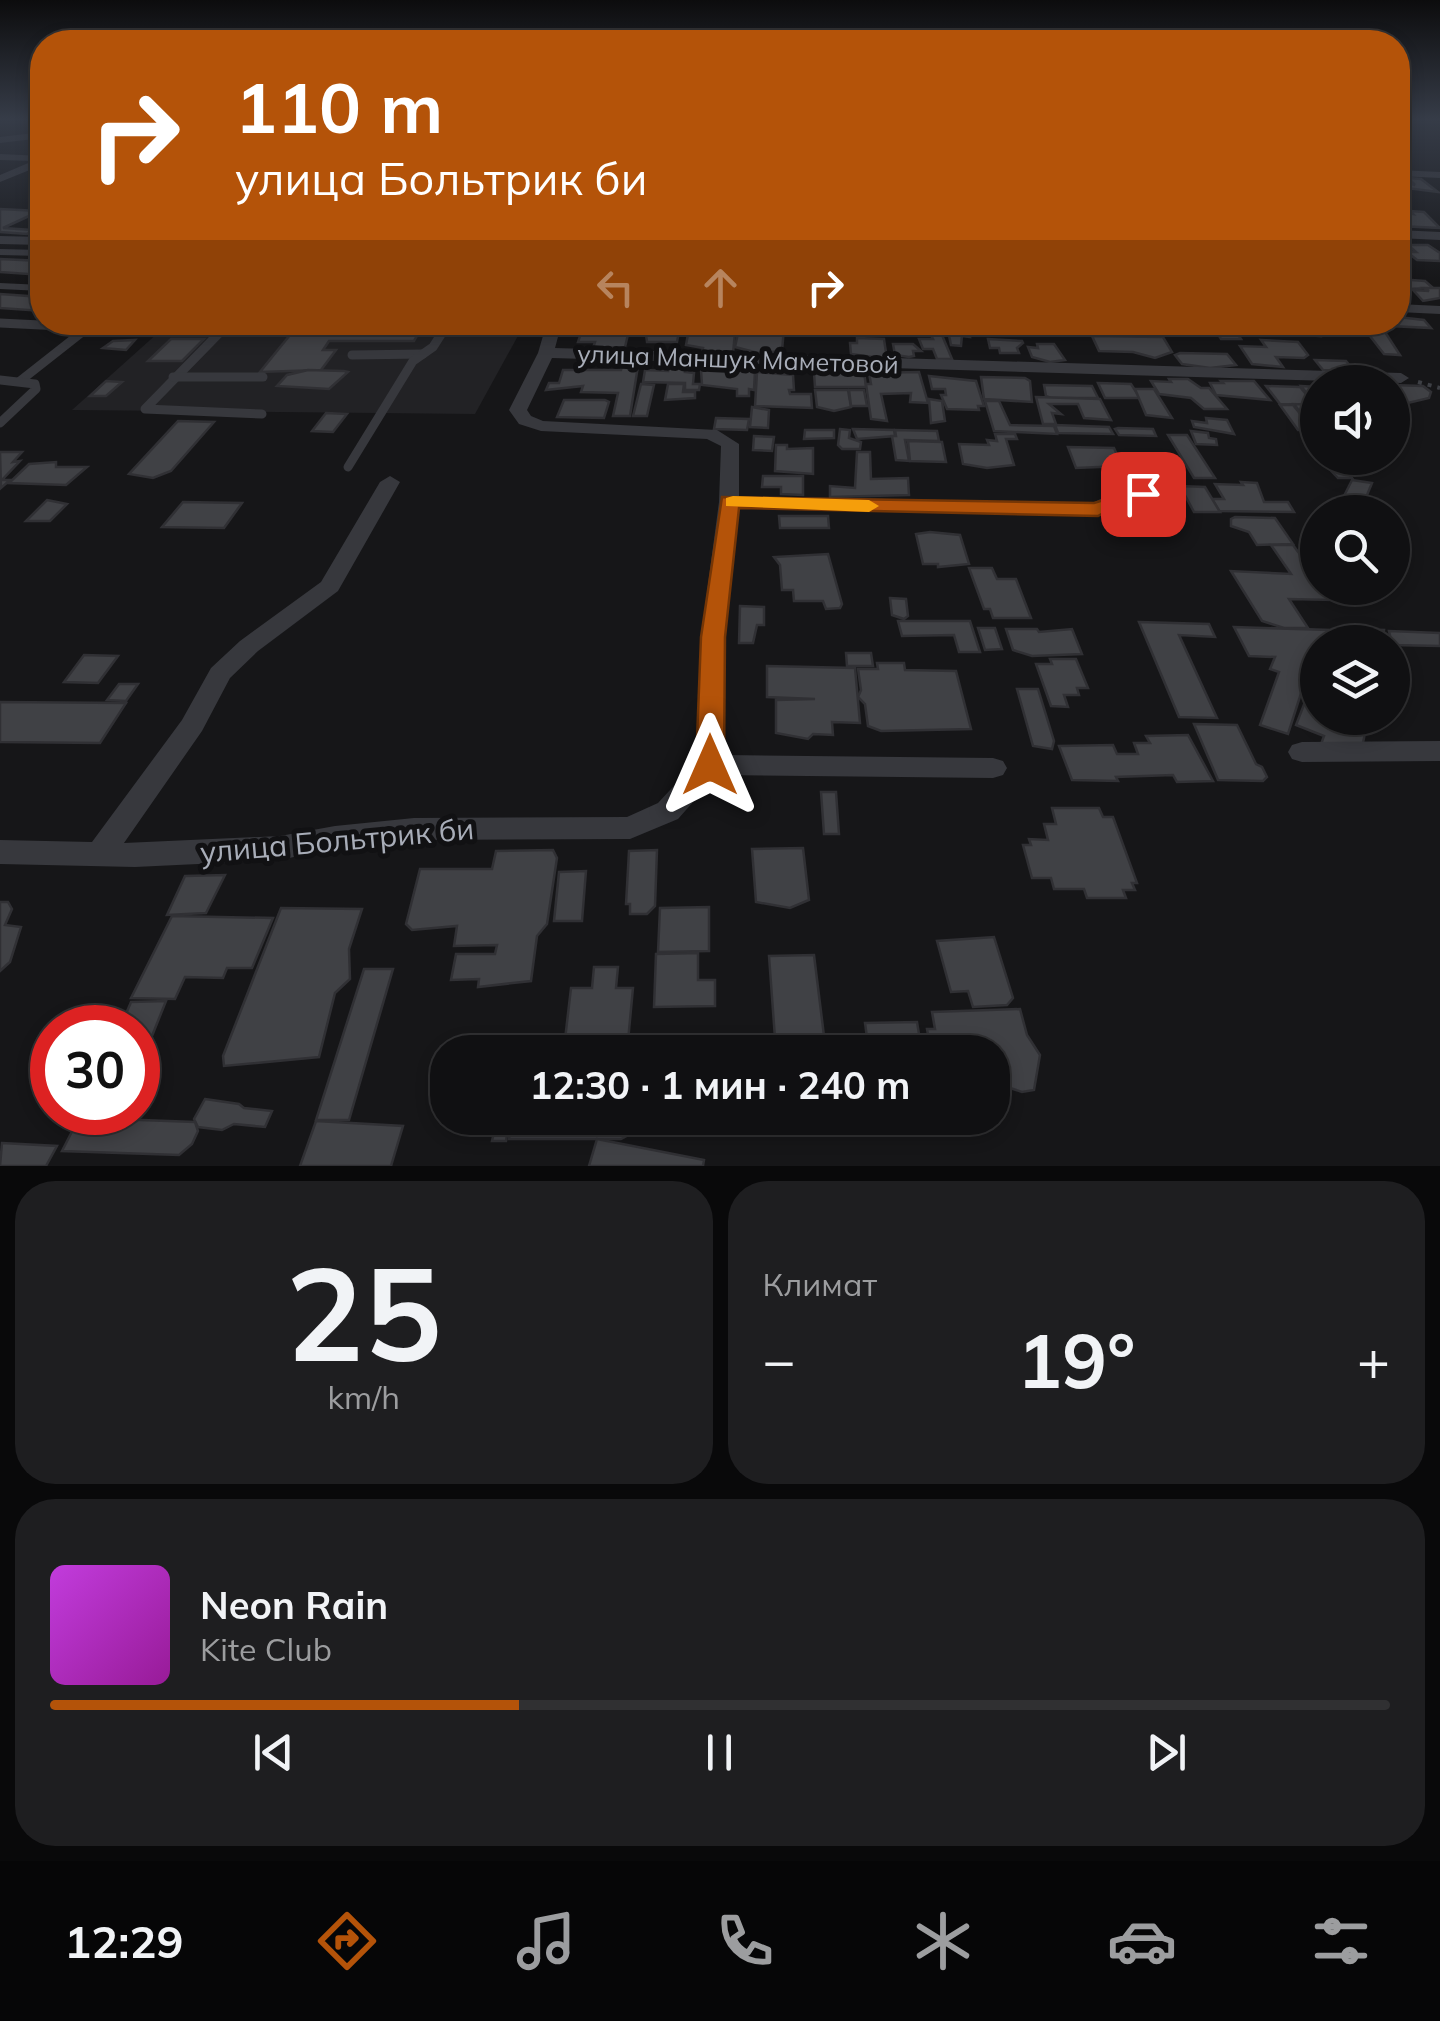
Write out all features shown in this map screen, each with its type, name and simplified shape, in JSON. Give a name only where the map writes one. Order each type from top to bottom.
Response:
[{"type":"street","points":[[1410,235],[1440,236]]},
{"type":"street","points":[[0,240],[30,241]]},
{"type":"street","points":[[1410,309],[1440,310]]},
{"type":"street","points":[[546,353],[551,335]]},
{"type":"street","name":"улица Маншук Маметовой","points":[[710,765],[713,637],[729,502],[730,444],[724,438],[661,430],[542,426],[525,420],[518,410],[546,353],[1300,375]]},
{"type":"street","points":[[99,854],[194,725],[220,674],[249,646],[330,586],[390,482]]},
{"type":"street","points":[[729,502],[1098,510]]},
{"type":"street","points":[[1302,752],[1440,751]]},
{"type":"street","points":[[710,765],[993,768]]},
{"type":"street","name":"улица Больтрик би","points":[[0,852],[99,854],[280,848],[335,837],[414,829],[630,828],[668,811],[710,765]]},
{"type":"lane","points":[[0,252],[30,253]]},
{"type":"lane","points":[[0,286],[30,287]]},
{"type":"lane","points":[[0,324],[30,324]]},
{"type":"lane","points":[[20,381],[78,335]]},
{"type":"lane","points":[[217,335],[145,409],[262,414]]},
{"type":"lane","points":[[348,467],[413,361],[439,335]]},
{"type":"lane","points":[[352,355],[424,354]]},
{"type":"lane","points":[[173,378],[263,377]]},
{"type":"lane","points":[[0,380],[35,384],[36,388],[0,423]]},
{"type":"shaded area","points":[[156,335],[518,335],[475,414],[72,410]]},
{"type":"building","points":[[1410,178],[1421,179],[1438,192],[1410,188],[1410,184],[1415,185]]},
{"type":"building","points":[[0,209],[30,210],[30,216],[3,228],[30,232],[0,232]]},
{"type":"building","points":[[1410,211],[1424,212],[1440,228],[1410,227],[1410,214],[1413,214]]},
{"type":"building","points":[[1410,245],[1428,245],[1440,253],[1440,261],[1417,260],[1410,254],[1416,252]]},
{"type":"building","points":[[0,259],[30,260],[30,274],[0,272]]},
{"type":"building","points":[[1410,280],[1425,281],[1433,288],[1410,289]]},
{"type":"building","points":[[1424,288],[1440,288],[1440,298],[1423,301],[1413,290],[1429,291]]},
{"type":"building","points":[[0,294],[30,296],[30,310],[0,308]]},
{"type":"building","points":[[1410,318],[1424,320],[1431,328],[1410,327]]},
{"type":"building","points":[[290,335],[417,335],[414,341],[329,341],[323,350],[336,350],[321,370],[260,372]]},
{"type":"building","points":[[580,335],[628,335],[625,347],[593,348],[595,342],[578,342]]},
{"type":"building","points":[[646,335],[678,335],[677,342],[647,342]]},
{"type":"building","points":[[688,335],[735,335],[733,353],[702,352],[703,348],[686,345]]},
{"type":"building","points":[[738,335],[783,335],[782,351],[758,353],[735,347]]},
{"type":"building","points":[[931,335],[942,335],[952,359],[937,359],[933,349],[923,349],[919,339],[933,339]]},
{"type":"building","points":[[949,335],[970,335],[962,336],[961,346],[951,345]]},
{"type":"building","points":[[1219,335],[1238,335],[1241,339],[1221,339]]},
{"type":"building","points":[[1369,335],[1387,335],[1400,355],[1384,354]]},
{"type":"building","points":[[1092,336],[1163,337],[1172,352],[1155,358],[1133,352],[1099,351]]},
{"type":"building","points":[[857,338],[884,339],[887,359],[851,354],[850,343],[857,343]]},
{"type":"building","points":[[171,339],[204,339],[182,361],[148,361]]},
{"type":"building","points":[[988,339],[1023,343],[1017,348],[1019,353],[1000,353],[999,348],[990,348]]},
{"type":"building","points":[[135,340],[126,350],[103,348],[113,341]]},
{"type":"building","points":[[1261,340],[1298,342],[1308,355],[1276,357],[1283,367],[1252,364],[1240,346],[1266,347]]},
{"type":"building","points":[[893,344],[913,344],[921,351],[913,351],[914,356],[909,357],[895,355]]},
{"type":"building","points":[[1037,344],[1054,344],[1065,360],[1050,362],[1032,357],[1028,347],[1038,348]]},
{"type":"building","points":[[1227,354],[1236,365],[1210,368],[1182,364],[1175,355]]},
{"type":"building","points":[[1315,360],[1346,361],[1349,365],[1319,365]]},
{"type":"building","points":[[622,366],[638,366],[630,416],[613,416],[618,393],[581,392],[583,386],[546,390],[549,383],[559,383],[563,370],[621,370]]},
{"type":"building","points":[[830,366],[864,371],[866,387],[815,387],[814,373],[831,374]]},
{"type":"building","points":[[668,367],[686,367],[685,372],[694,373],[693,384],[700,384],[699,390],[685,390],[685,383],[643,382],[645,370],[668,371]]},
{"type":"building","points":[[308,370],[348,372],[329,389],[277,386],[287,375]]},
{"type":"building","points":[[701,370],[755,371],[754,390],[749,389],[749,396],[737,396],[737,389],[702,385]]},
{"type":"building","points":[[757,372],[793,375],[794,390],[789,390],[790,394],[811,394],[812,408],[755,406]]},
{"type":"building","points":[[919,372],[928,403],[910,402],[911,393],[881,394],[887,421],[871,419],[866,384],[871,384],[869,373]]},
{"type":"building","points":[[929,376],[976,381],[984,406],[978,406],[979,410],[947,409],[941,395],[946,395],[945,389],[932,389]]},
{"type":"building","points":[[981,377],[1025,378],[1030,381],[1032,402],[984,399]]},
{"type":"building","points":[[1169,379],[1188,379],[1201,388],[1209,388],[1227,409],[1204,409],[1191,398],[1159,394],[1151,381],[1171,382]]},
{"type":"building","points":[[106,381],[122,382],[106,396],[90,396]]},
{"type":"building","points":[[1254,381],[1270,400],[1216,395],[1210,383]]},
{"type":"building","points":[[1098,383],[1131,384],[1140,398],[1105,398]]},
{"type":"building","points":[[641,384],[654,385],[647,416],[633,416]]},
{"type":"building","points":[[668,384],[684,384],[683,392],[695,392],[695,398],[665,400]]},
{"type":"building","points":[[1044,385],[1092,386],[1098,398],[1051,398],[1046,396]]},
{"type":"building","points":[[1266,386],[1300,387],[1300,405],[1280,404]]},
{"type":"building","points":[[1410,386],[1423,386],[1431,392],[1429,398],[1410,403]]},
{"type":"building","points":[[1135,389],[1154,389],[1172,418],[1146,415]]},
{"type":"building","points":[[815,390],[848,390],[851,407],[834,411],[817,407]]},
{"type":"building","points":[[849,390],[864,390],[867,406],[851,406]]},
{"type":"building","points":[[1036,397],[1100,399],[1111,420],[1084,418],[1078,404],[1049,404],[1061,414],[1052,413],[1056,424],[1043,424]]},
{"type":"building","points":[[929,399],[942,401],[945,421],[931,423]]},
{"type":"building","points":[[564,400],[609,402],[604,418],[557,417]]},
{"type":"building","points":[[985,401],[999,401],[1010,425],[1054,426],[1057,434],[994,431]]},
{"type":"building","points":[[1280,405],[1293,405],[1300,414],[1298,430]]},
{"type":"building","points":[[752,407],[769,410],[768,428],[750,427]]},
{"type":"building","points":[[326,413],[347,414],[333,432],[312,431]]},
{"type":"building","points":[[716,418],[749,419],[747,430],[714,429]]},
{"type":"building","points":[[1206,418],[1227,420],[1234,434],[1194,427],[1192,421],[1207,423]]},
{"type":"building","points":[[178,421],[214,422],[171,471],[153,478],[129,474]]},
{"type":"building","points":[[1055,425],[1109,427],[1113,434],[1058,433]]},
{"type":"building","points":[[840,429],[850,430],[849,438],[861,442],[860,449],[842,449],[838,445]]},
{"type":"building","points":[[853,429],[894,430],[895,436],[857,439]]},
{"type":"building","points":[[1115,429],[1153,429],[1156,436],[1119,435]]},
{"type":"building","points":[[805,430],[834,430],[834,438],[804,439]]},
{"type":"building","points":[[895,430],[937,431],[939,441],[905,440],[909,461],[896,460],[892,436],[896,436]]},
{"type":"building","points":[[1191,431],[1208,433],[1217,445],[1196,444]]},
{"type":"building","points":[[995,434],[1015,434],[1017,439],[1006,439],[1014,465],[987,468],[963,464],[959,444],[989,445],[987,440],[997,441]]},
{"type":"building","points":[[1168,435],[1187,435],[1215,478],[1194,478]]},
{"type":"building","points":[[754,436],[774,437],[772,451],[753,450]]},
{"type":"building","points":[[908,441],[942,442],[946,462],[910,461]]},
{"type":"building","points":[[776,445],[787,445],[787,449],[813,448],[813,474],[775,471]]},
{"type":"building","points":[[1068,447],[1114,448],[1122,466],[1076,468]]},
{"type":"building","points":[[0,452],[22,452],[13,462],[20,461],[2,480],[10,480],[1,488]]},
{"type":"building","points":[[857,452],[870,452],[871,479],[908,478],[909,495],[830,497],[830,486],[855,488]]},
{"type":"building","points":[[56,462],[56,467],[87,467],[66,485],[9,483],[29,464]]},
{"type":"building","points":[[763,476],[803,476],[803,495],[781,494],[781,487],[762,487]]},
{"type":"building","points":[[1352,480],[1372,483],[1367,495],[1344,495]]},
{"type":"building","points":[[1241,482],[1257,483],[1264,502],[1288,502],[1294,512],[1219,511],[1212,499],[1224,499],[1215,484],[1243,485]]},
{"type":"building","points":[[1180,486],[1205,487],[1220,512],[1194,512]]},
{"type":"building","points":[[47,500],[67,504],[50,521],[26,521]]},
{"type":"building","points":[[183,502],[242,503],[224,528],[162,527]]},
{"type":"building","points":[[779,516],[828,516],[829,528],[780,528]]},
{"type":"building","points":[[1235,517],[1275,518],[1293,544],[1257,545],[1249,532],[1231,526]]},
{"type":"building","points":[[916,534],[960,535],[969,564],[923,564]]},
{"type":"building","points":[[1271,545],[1293,545],[1300,555],[1300,599],[1289,599],[1306,625],[1300,628],[1262,621],[1231,571],[1291,574]]},
{"type":"building","points":[[828,554],[840,608],[826,609],[823,601],[794,601],[793,590],[782,590],[780,565],[774,557]]},
{"type":"building","points":[[969,568],[992,568],[997,579],[1016,579],[1031,618],[993,618],[990,609],[984,609]]},
{"type":"building","points":[[890,598],[906,599],[908,616],[904,619],[892,615]]},
{"type":"building","points":[[740,606],[764,607],[764,625],[757,625],[753,643],[739,643]]},
{"type":"building","points":[[898,621],[970,621],[980,652],[959,652],[954,635],[902,636]]},
{"type":"building","points":[[1139,622],[1209,624],[1215,637],[1179,635],[1217,718],[1179,717]]},
{"type":"building","points":[[1234,627],[1300,629],[1300,697],[1288,734],[1260,725],[1279,672],[1270,669],[1275,657],[1249,656]]},
{"type":"building","points":[[978,628],[995,628],[1002,649],[985,650]]},
{"type":"building","points":[[1006,629],[1072,629],[1082,654],[1032,656],[1013,650]]},
{"type":"building","points":[[1410,632],[1440,633],[1440,646],[1410,645]]},
{"type":"building","points":[[846,653],[871,653],[873,666],[847,666]]},
{"type":"building","points":[[84,655],[118,656],[98,683],[64,682]]},
{"type":"building","points":[[1050,659],[1076,659],[1088,688],[1077,688],[1079,695],[1064,695],[1068,707],[1051,706],[1036,664],[1052,664]]},
{"type":"building","points":[[877,663],[904,663],[905,670],[956,671],[971,729],[881,731],[868,726],[865,704],[858,697],[858,669],[878,669]]},
{"type":"building","points":[[767,666],[855,668],[860,723],[832,722],[833,735],[813,734],[808,739],[776,733],[776,700],[815,699],[767,697]]},
{"type":"building","points":[[119,684],[138,684],[126,701],[107,700]]},
{"type":"building","points":[[1017,689],[1038,689],[1054,741],[1052,749],[1033,746]]},
{"type":"building","points":[[0,702],[126,703],[100,743],[0,742]]},
{"type":"building","points":[[1194,724],[1237,725],[1256,764],[1267,777],[1263,781],[1218,780]]},
{"type":"building","points":[[1188,735],[1213,781],[1177,782],[1173,775],[1116,777],[1118,781],[1072,780],[1059,746],[1113,745],[1117,754],[1138,754],[1134,743],[1150,743],[1146,736]]},
{"type":"building","points":[[1365,735],[1362,748],[1320,747],[1324,736]]},
{"type":"building","points":[[821,792],[836,792],[839,834],[824,834]]},
{"type":"building","points":[[1052,808],[1099,808],[1103,817],[1113,817],[1137,883],[1132,883],[1135,890],[1123,890],[1126,898],[1087,898],[1084,889],[1054,889],[1051,878],[1032,878],[1023,845],[1031,845],[1029,839],[1048,840],[1044,824],[1056,824]]},
{"type":"building","points":[[803,848],[809,900],[790,908],[756,902],[752,849]]},
{"type":"building","points":[[553,850],[557,858],[547,924],[537,936],[531,981],[478,987],[479,979],[451,980],[456,954],[495,954],[497,945],[454,946],[457,926],[412,930],[406,924],[420,869],[492,869],[496,851]]},
{"type":"building","points":[[657,850],[655,906],[647,914],[630,914],[630,904],[626,904],[629,851]]},
{"type":"building","points":[[586,871],[582,921],[554,921],[559,872]]},
{"type":"building","points":[[225,875],[206,913],[167,915],[185,876]]},
{"type":"building","points":[[0,902],[8,902],[12,909],[5,925],[21,927],[10,962],[0,971]]},
{"type":"building","points":[[709,907],[709,951],[658,952],[660,908]]},
{"type":"building","points":[[281,908],[362,909],[349,949],[350,979],[335,993],[319,1057],[224,1066],[223,1056]]},
{"type":"building","points":[[172,916],[273,918],[252,968],[227,968],[223,978],[185,977],[175,999],[131,998]]},
{"type":"building","points":[[994,937],[1013,998],[1007,1005],[973,1007],[968,991],[951,992],[937,941]]},
{"type":"building","points":[[698,953],[698,980],[715,980],[715,1006],[654,1007],[656,954]]},
{"type":"building","points":[[814,955],[824,1035],[775,1035],[769,956]]},
{"type":"building","points":[[594,967],[618,967],[616,988],[633,988],[629,1035],[566,1035],[571,988],[592,988]]},
{"type":"building","points":[[364,969],[393,969],[349,1120],[316,1120]]},
{"type":"building","points":[[166,1001],[160,1016],[160,1005],[130,1005]]},
{"type":"building","points":[[1020,1009],[1027,1035],[1040,1055],[1034,1090],[1010,1088],[1010,1035],[928,1035],[927,1029],[935,1029],[932,1012]]},
{"type":"building","points":[[917,1022],[919,1035],[867,1035],[865,1023]]},
{"type":"building","points":[[205,1099],[272,1111],[265,1127],[198,1127],[194,1119]]},
{"type":"building","points":[[160,1121],[195,1122],[198,1131],[192,1144],[179,1155],[62,1151],[70,1135],[160,1135]]},
{"type":"building","points":[[316,1121],[403,1126],[391,1166],[300,1166]]},
{"type":"building","points":[[493,1135],[507,1135],[506,1141],[492,1141]]},
{"type":"building","points":[[510,1135],[628,1135],[621,1139],[509,1139]]},
{"type":"building","points":[[597,1139],[704,1160],[703,1166],[589,1166]]},
{"type":"building","points":[[2,1143],[57,1146],[46,1166],[0,1166]]},
{"type":"slow traffic","points":[[733,502],[869,506]]},
{"type":"route","points":[[710,765],[713,637],[729,502],[1098,510],[1109,502],[1143,494]]}]
